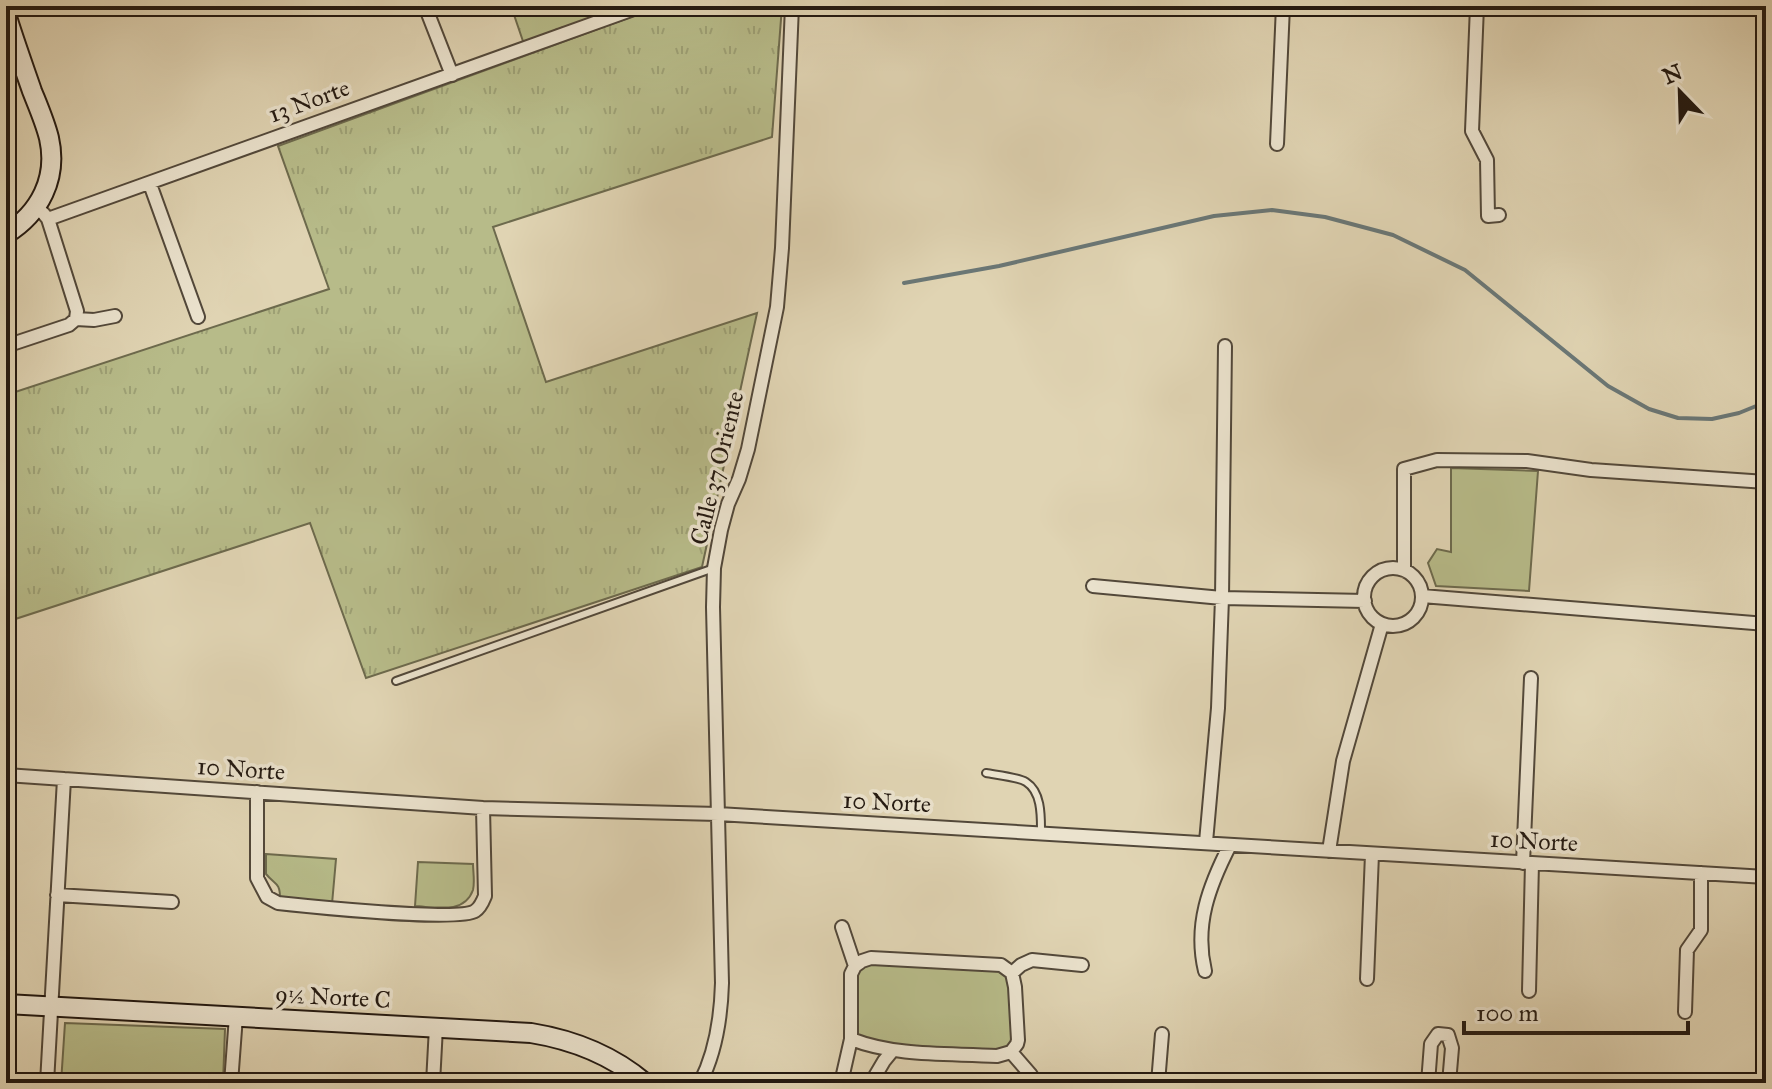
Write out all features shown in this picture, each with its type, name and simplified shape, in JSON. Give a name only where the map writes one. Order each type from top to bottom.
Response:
[{"type":"street","points":[[425,6],[452,75]]},
{"type":"street","name":"13 Norte","points":[[6,234],[25,220],[43,213],[150,184],[642,6]]},
{"type":"street","name":"Calle 37 Oriente","points":[[700,1083],[716,1039],[722,1002],[714,568],[728,504],[748,449],[777,307],[792,6]]},
{"type":"street","points":[[1277,144],[1283,6]]},
{"type":"street","points":[[1477,6],[1472,131],[1487,160],[1488,216],[1499,215]]},
{"type":"street","points":[[6,346],[69,325],[76,319],[77,311],[43,213],[51,150],[46,129],[7,23]]},
{"type":"street","points":[[150,184],[198,317]]},
{"type":"street","points":[[1766,198],[1766,209]]},
{"type":"street","points":[[76,319],[115,316]]},
{"type":"street","points":[[1206,842],[1218,708],[1225,346]]},
{"type":"street","points":[[1404,570],[1404,469],[1437,460],[1527,461],[1591,470],[1766,482]]},
{"type":"street","points":[[1395,568],[1404,570],[1417,581],[1422,596],[1420,608],[1414,617],[1405,624],[1393,626],[1382,624],[1372,617],[1365,601],[1365,591],[1376,574],[1395,568]]},
{"type":"street","points":[[1093,586],[1222,598],[1365,601]]},
{"type":"street","points":[[1422,596],[1766,624]]},
{"type":"street","points":[[1329,851],[1343,761],[1382,624]]},
{"type":"street","points":[[1529,991],[1531,678]]},
{"type":"street","name":"10 Norte","points":[[6,775],[483,808],[718,814],[1766,877]]},
{"type":"street","points":[[47,1083],[64,779]]},
{"type":"street","points":[[257,792],[257,878],[267,897],[278,903],[417,914],[466,915],[480,906],[485,896],[483,808]]},
{"type":"street","points":[[1205,971],[1200,938],[1207,896],[1230,845]]},
{"type":"street","points":[[1367,979],[1372,854]]},
{"type":"street","points":[[1685,1012],[1687,950],[1701,930],[1701,873]]},
{"type":"street","points":[[57,895],[172,902]]},
{"type":"street","points":[[842,927],[855,966]]},
{"type":"street","points":[[841,1083],[851,1039],[851,974],[862,961],[871,958],[1001,965],[1012,973],[1018,1040],[1011,1052],[997,1056],[893,1050],[851,1039]]},
{"type":"street","points":[[1012,973],[1032,960],[1082,965]]},
{"type":"street","name":"9½ Norte C","points":[[6,1004],[511,1031],[552,1036],[608,1057],[645,1083]]},
{"type":"street","points":[[231,1083],[236,1016]]},
{"type":"street","points":[[433,1083],[436,1027]]},
{"type":"street","points":[[1158,1083],[1162,1034]]},
{"type":"street","points":[[1438,1034],[1448,1035],[1451,1042],[1449,1080],[1428,1080],[1431,1044],[1438,1034]]},
{"type":"street","points":[[871,1083],[893,1050]]},
{"type":"street","points":[[1011,1052],[1031,1075]]},
{"type":"lane","points":[[396,681],[714,568]]},
{"type":"lane","points":[[986,773],[1026,782],[1037,798],[1041,833]]},
{"type":"green space","points":[[511,6],[640,6],[526,50]]},
{"type":"green space","points":[[661,6],[782,6],[772,137],[493,227],[546,382],[757,313],[702,567],[366,678],[310,523],[6,622],[6,395],[329,289],[278,146]]},
{"type":"green space","points":[[1451,468],[1538,471],[1529,591],[1436,586],[1428,563],[1437,549],[1451,552]]},
{"type":"green space","points":[[266,854],[336,859],[332,904],[280,898],[278,886],[266,874]]},
{"type":"green space","points":[[418,862],[473,864],[474,887],[469,898],[448,908],[415,906]]},
{"type":"green space","points":[[862,961],[1001,965],[1012,973],[1018,1040],[1011,1052],[893,1050],[851,1039],[855,966]]},
{"type":"green space","points":[[65,1023],[225,1029],[223,1083],[61,1083]]},
{"type":"waterway","points":[[904,283],[999,266],[1214,216],[1272,210],[1325,217],[1393,235],[1465,270],[1608,386],[1649,409],[1678,418],[1712,419],[1766,402]]}]
